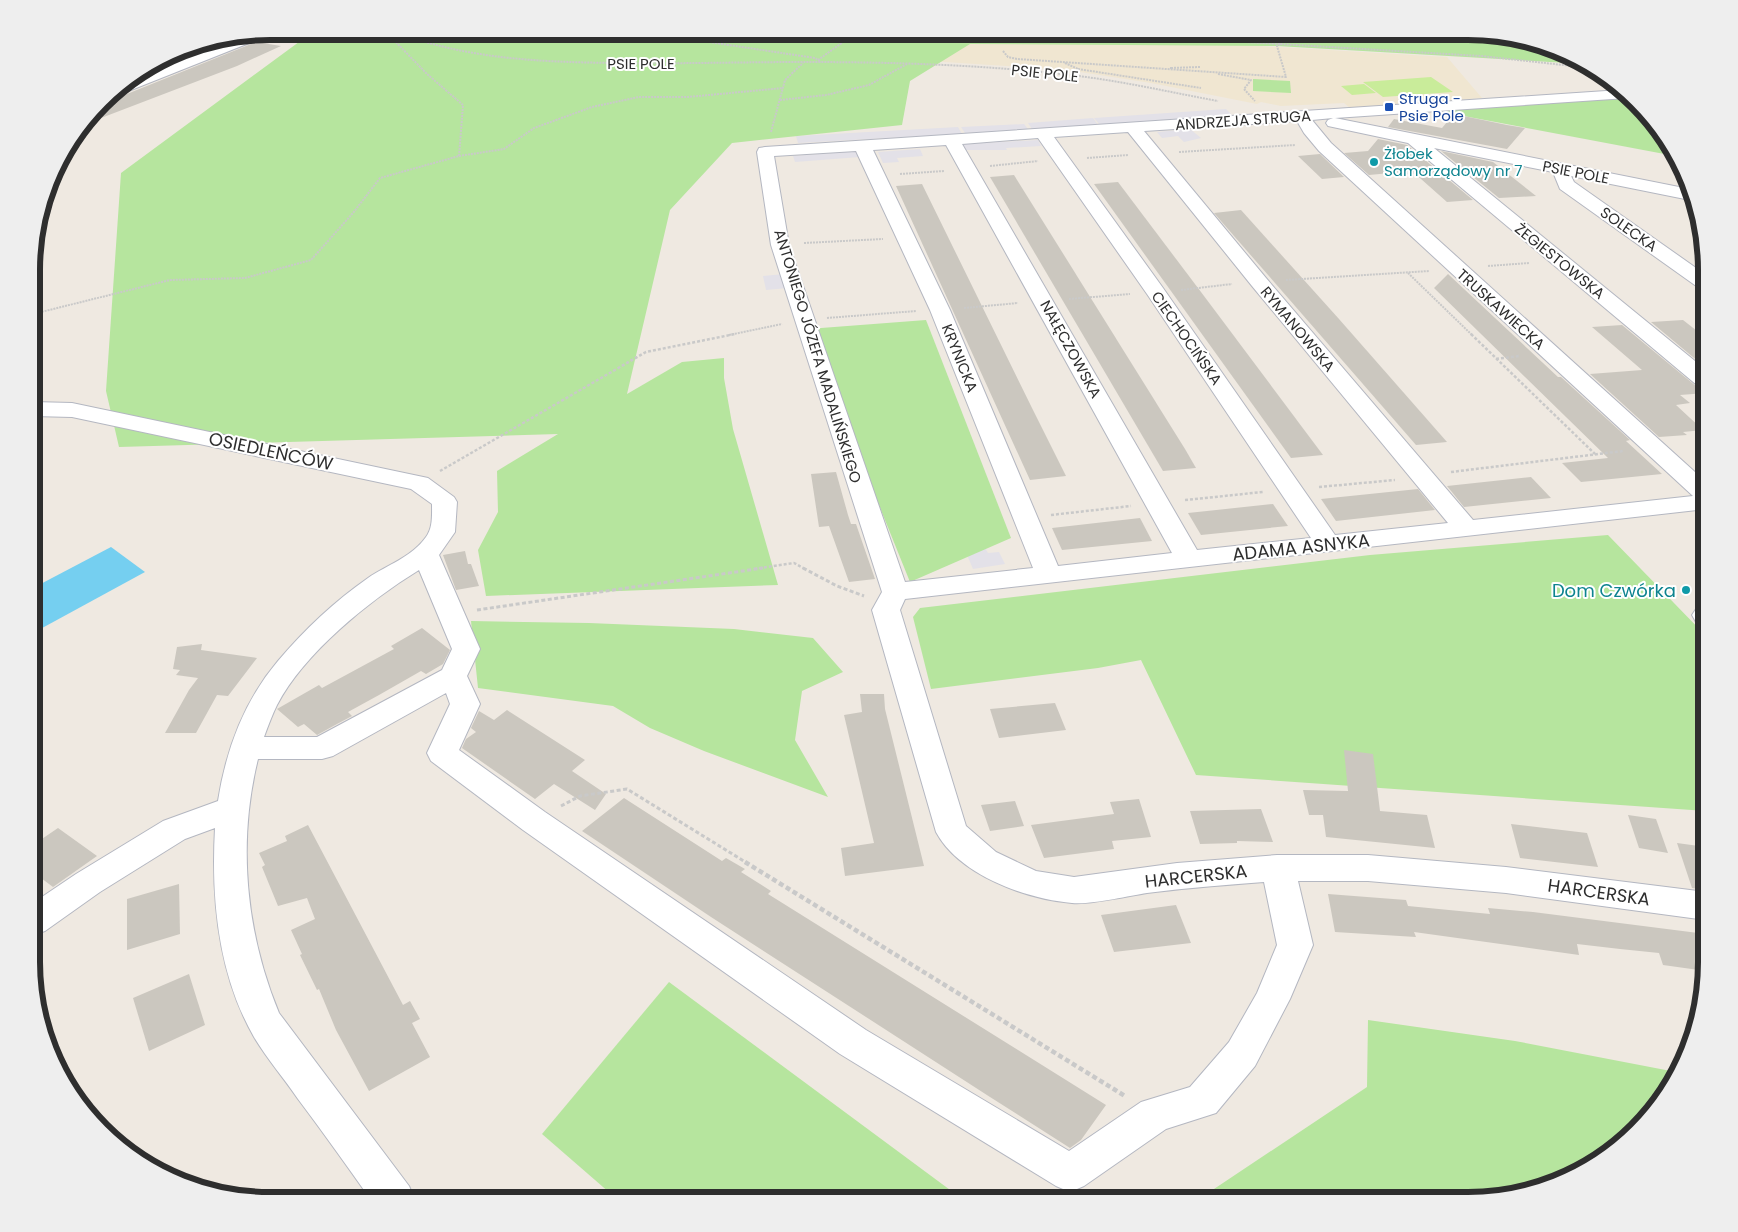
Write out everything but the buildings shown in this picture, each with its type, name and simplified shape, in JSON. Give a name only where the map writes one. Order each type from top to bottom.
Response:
[{"type":"street","points":[[136,83],[241,42]]},
{"type":"street","points":[[193,53],[208,56]]},
{"type":"street","name":"ANDRZEJA STRUGA","points":[[862,145],[1617,95]]},
{"type":"street","name":"PSIE POLE","points":[[1228,103],[1302,116],[1686,195]]},
{"type":"street","name":"TRUSKAWIECKA","points":[[1302,116],[1323,146],[1654,449],[1698,499]]},
{"type":"street","name":"RYMANOWSKA","points":[[1132,127],[1259,282],[1466,528]]},
{"type":"street","name":"CIECHOCIŃSKA","points":[[1043,134],[1162,301],[1328,544]]},
{"type":"street","name":"NAŁĘCZOWSKA","points":[[952,140],[1189,560]]},
{"type":"street","name":"ŻEGIESTOWSKA","points":[[1414,140],[1698,374]]},
{"type":"street","points":[[1323,146],[1360,144]]},
{"type":"street","points":[[765,152],[862,145]]},
{"type":"street","name":"KRYNICKA","points":[[862,145],[940,310],[1049,575]]},
{"type":"street","name":"ANTONIEGO JÓZEFA MADALIŃSKIEGO","points":[[765,152],[780,245],[895,592]]},
{"type":"street","name":"SOLECKA","points":[[1560,169],[1566,185],[1698,278]]},
{"type":"street","name":"OSIEDLEŃCÓW","points":[[40,409],[72,410],[419,483],[445,502],[442,533],[425,554]]},
{"type":"street","name":"ADAMA ASNYKA","points":[[895,592],[1466,528],[1698,504]]},
{"type":"street","points":[[245,748],[322,748],[453,676],[466,649],[425,554],[377,585],[332,622],[291,665],[263,706],[245,748],[229,833],[231,882],[238,933],[246,975],[263,1020],[389,1192]]},
{"type":"street","name":"HARCERSKA","points":[[895,592],[886,610],[952,832],[984,861],[1031,883],[1074,890],[1177,876],[1277,868],[1368,868],[1506,880],[1698,905]]},
{"type":"street","points":[[453,676],[465,704],[442,753],[534,821],[853,1042],[1070,1173],[1155,1115],[1202,1101],[1242,1054],[1272,999],[1295,945],[1287,903],[1277,868]]},
{"type":"street","points":[[40,916],[88,883],[174,830],[232,809]]},
{"type":"path","points":[[394,40],[427,74],[463,105],[459,156]]},
{"type":"path","name":"PSIE POLE","points":[[417,40],[439,48],[477,56],[514,60],[624,63],[822,62],[1011,69],[1074,76],[1228,103]]},
{"type":"path","points":[[696,40],[770,50],[815,58],[822,62]]},
{"type":"path","points":[[818,60],[846,40]]},
{"type":"path","points":[[1213,40],[1481,56],[1574,66]]},
{"type":"path","points":[[1278,40],[1281,44]]},
{"type":"path","points":[[1003,51],[1005,55],[1012,58],[1286,77],[1277,46],[1281,44]]},
{"type":"path","points":[[765,152],[785,80],[803,62]]},
{"type":"path","points":[[1064,62],[1078,69],[1201,88]]},
{"type":"path","points":[[780,100],[826,95],[869,85],[907,64]]},
{"type":"path","points":[[1200,68],[1170,68],[1200,68]]},
{"type":"path","points":[[1074,76],[1078,69]]},
{"type":"path","points":[[1212,72],[1252,80]]},
{"type":"path","points":[[1250,74],[1252,80]]},
{"type":"path","points":[[1252,80],[1244,89],[1254,101],[1260,104]]},
{"type":"path","points":[[40,312],[170,280],[245,278],[311,260],[353,213],[380,178],[459,156],[504,149],[534,128],[592,107],[639,97],[688,97],[783,88]]},
{"type":"path","points":[[877,176],[1061,159],[1323,146]]},
{"type":"path","points":[[780,245],[906,237]]},
{"type":"path","points":[[1206,287],[1408,273],[1595,454]]},
{"type":"path","points":[[1098,297],[1122,295]]},
{"type":"path","points":[[419,483],[646,352],[805,319],[1013,304]]},
{"type":"path","points":[[1026,518],[1157,502],[1422,476],[1595,454],[1654,449]]},
{"type":"path","points":[[450,614],[794,563],[837,586],[876,600],[895,592]]},
{"type":"path","points":[[534,821],[580,796],[626,789],[1155,1115]]},
{"type":"shaded area","points":[[918,40],[1157,40],[1447,57],[1482,98],[1350,108],[1344,103],[1281,106],[1261,102],[1257,104],[1151,83],[1067,70],[914,60]]},
{"type":"shaded area","points":[[1226,109],[1233,116],[1100,125],[1094,118]]},
{"type":"shaded area","points":[[1093,118],[1098,125],[1032,129],[1028,123]]},
{"type":"shaded area","points":[[1024,124],[1028,129],[965,133],[961,127]]},
{"type":"shaded area","points":[[958,127],[962,134],[798,143],[796,136]]},
{"type":"shaded area","points":[[1190,129],[1201,138],[1184,142],[1178,136],[1162,138],[1157,132]]},
{"type":"shaded area","points":[[1038,140],[1041,146],[1006,148],[1007,150],[966,150],[963,144]]},
{"type":"shaded area","points":[[920,149],[923,156],[897,158],[899,162],[883,163],[878,152]]},
{"type":"shaded area","points":[[857,151],[860,157],[795,162],[793,156]]},
{"type":"shaded area","points":[[784,274],[788,288],[766,290],[763,276]]},
{"type":"shaded area","points":[[985,548],[988,553],[999,552],[1005,564],[973,569],[965,550]]},
{"type":"green space","points":[[302,40],[1483,40],[1513,44],[1542,52],[1568,63],[1277,46],[970,44],[910,81],[902,125],[732,143],[670,210],[627,394],[682,362],[724,358],[724,378],[733,429],[778,585],[486,596],[478,550],[498,512],[497,471],[558,434],[119,447],[106,391],[121,173]]},
{"type":"green space","points":[[1431,77],[1453,92],[1383,97],[1363,82]]},
{"type":"green space","points":[[1253,79],[1290,81],[1291,93],[1253,91]]},
{"type":"green space","points":[[1364,84],[1376,93],[1352,95],[1341,86]]},
{"type":"green space","points":[[1622,98],[1641,118],[1667,154],[1453,114],[1443,111]]},
{"type":"green space","points":[[926,320],[1011,538],[910,582],[808,329]]},
{"type":"green space","points":[[1608,535],[1698,628],[1698,810],[1196,775],[1141,660],[1098,668],[931,689],[913,617],[920,608],[1370,555]]},
{"type":"green space","points":[[471,621],[589,623],[734,629],[813,638],[843,672],[802,691],[795,740],[828,797],[704,751],[650,728],[613,706],[478,688]]},
{"type":"green space","points":[[669,982],[953,1192],[609,1192],[542,1134]]},
{"type":"green space","points":[[1368,1020],[1515,1041],[1670,1071],[1641,1114],[1620,1135],[1596,1153],[1570,1168],[1542,1180],[1513,1188],[1483,1192],[1210,1192],[1367,1087]]},
{"type":"water","points":[[111,547],[145,572],[40,629],[40,584]]},
{"type":"place","name":"Struga - Psie Pole","points":[[1389,107]]},
{"type":"place","name":"Żłobek Samorządowy nr 7","points":[[1374,162]]},
{"type":"place","name":"Dom Czwórka","points":[[1686,590]]}]
